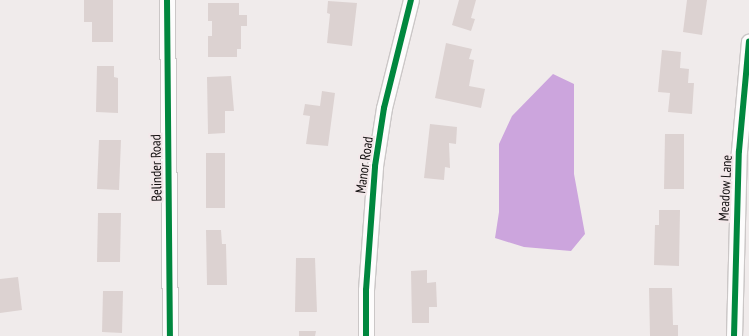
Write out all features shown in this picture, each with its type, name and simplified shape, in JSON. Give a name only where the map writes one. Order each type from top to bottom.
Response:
[{"type":"street","name":"Belinder Road","points":[[167,0],[170,336]]},
{"type":"street","name":"Manor Road","points":[[366,336],[366,282],[375,166],[384,108],[410,0]]},
{"type":"street","name":"Meadow Lane","points":[[734,336],[738,167],[749,41]]},
{"type":"shaded area","points":[[553,74],[574,84],[574,174],[585,234],[571,251],[524,247],[495,238],[499,212],[499,144],[512,116]]},
{"type":"building","points":[[84,0],[113,0],[113,42],[92,42],[92,22],[84,22]]},
{"type":"building","points":[[459,0],[476,0],[471,18],[475,19],[471,31],[452,25]]},
{"type":"building","points":[[687,0],[707,0],[702,35],[683,32]]},
{"type":"building","points":[[328,1],[357,3],[352,46],[327,43],[330,14],[327,13]]},
{"type":"building","points":[[208,3],[239,3],[239,15],[247,15],[247,26],[241,26],[241,49],[237,49],[237,57],[208,57],[208,36],[212,36],[212,21],[208,21]]},
{"type":"building","points":[[446,43],[472,49],[469,59],[474,60],[469,86],[485,89],[481,108],[435,98]]},
{"type":"building","points":[[662,50],[681,52],[680,68],[689,69],[688,83],[694,83],[692,114],[668,112],[670,93],[658,92]]},
{"type":"building","points":[[97,66],[114,66],[114,77],[118,78],[118,113],[96,112]]},
{"type":"building","points":[[231,76],[234,111],[225,111],[225,133],[208,134],[207,77]]},
{"type":"building","points":[[322,91],[335,93],[328,146],[306,144],[310,116],[303,115],[305,104],[320,106]]},
{"type":"building","points":[[430,124],[457,127],[456,144],[449,143],[450,168],[445,167],[444,180],[424,178]]},
{"type":"building","points":[[665,134],[684,134],[684,189],[664,189]]},
{"type":"building","points":[[99,140],[121,140],[119,190],[97,189]]},
{"type":"building","points":[[206,153],[225,153],[225,208],[206,208]]},
{"type":"building","points":[[659,210],[680,210],[679,266],[654,265],[655,225],[659,225]]},
{"type":"building","points":[[98,213],[121,213],[120,262],[97,262]]},
{"type":"building","points":[[206,230],[221,230],[222,244],[226,244],[227,285],[207,285]]},
{"type":"building","points":[[296,258],[315,258],[317,312],[295,312]]},
{"type":"building","points":[[427,270],[427,283],[436,282],[437,307],[429,307],[429,323],[412,323],[411,271]]},
{"type":"building","points":[[18,277],[22,310],[0,313],[0,279]]},
{"type":"building","points":[[649,288],[672,288],[673,325],[678,325],[678,336],[650,336]]},
{"type":"building","points":[[103,291],[123,291],[122,333],[102,332]]},
{"type":"building","points":[[299,331],[316,331],[315,336],[299,336]]},
{"type":"cycle path","points":[[167,0],[170,336]]},
{"type":"cycle path","points":[[366,336],[366,290],[375,166],[384,108],[411,0]]},
{"type":"cycle path","points":[[734,336],[739,151],[749,41]]}]
